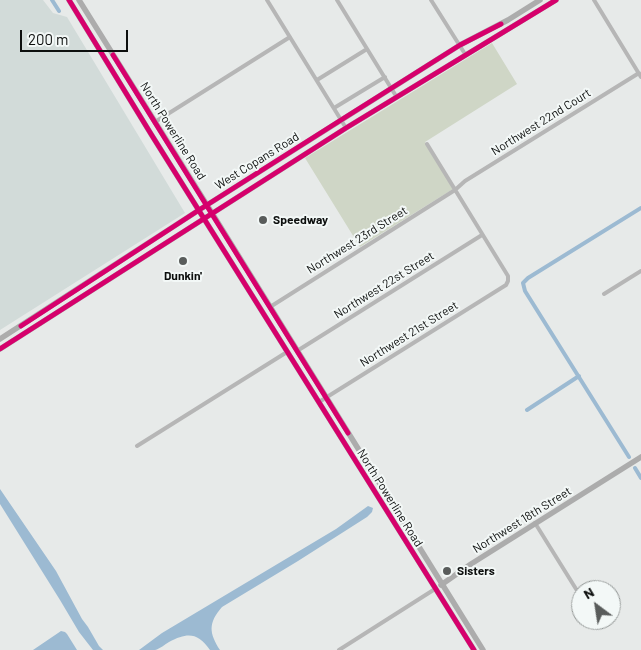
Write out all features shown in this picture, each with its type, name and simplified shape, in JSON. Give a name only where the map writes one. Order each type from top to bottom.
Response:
[{"type":"main road","name":"North Powerline Road","points":[[69,0],[203,219],[474,650]]},
{"type":"main road","name":"North Powerline Road","points":[[79,0],[483,650]]},
{"type":"main road","name":"West Copans Road","points":[[0,339],[199,210],[460,45],[508,20],[540,0]]},
{"type":"main road","name":"West Copans Road","points":[[0,349],[396,96],[556,0]]},
{"type":"main road","points":[[113,72],[126,83],[132,84]]},
{"type":"main road","points":[[262,312],[268,312],[275,316]]},
{"type":"main road","name":"Northwest 18th Street","points":[[435,589],[471,564],[641,458]]},
{"type":"main road","points":[[373,490],[378,490],[391,509],[396,511]]},
{"type":"street","points":[[267,0],[346,128]]},
{"type":"street","points":[[337,0],[396,96]]},
{"type":"street","points":[[431,0],[466,54]]},
{"type":"street","points":[[594,0],[640,75]]},
{"type":"street","points":[[155,122],[290,37]]},
{"type":"street","points":[[317,80],[367,49]]},
{"type":"street","name":"Northwest 22nd Court","points":[[454,190],[465,181],[640,75]]},
{"type":"street","points":[[334,108],[385,77]]},
{"type":"street","points":[[427,144],[482,235]]},
{"type":"street","name":"Northwest 23rd Street","points":[[270,307],[454,190]]},
{"type":"street","name":"Northwest 21st Street","points":[[319,402],[506,285],[508,276],[482,235]]},
{"type":"street","name":"Northwest 22st Street","points":[[297,351],[482,235]]},
{"type":"street","points":[[604,294],[641,271]]},
{"type":"street","points":[[137,446],[287,352]]},
{"type":"street","points":[[536,523],[571,581]]},
{"type":"street","name":"Northwest 18th Street","points":[[339,650],[435,589]]},
{"type":"shaded area","points":[[0,0],[43,0],[53,13],[67,17],[185,213],[0,330]]},
{"type":"green space","points":[[492,43],[517,84],[425,142],[453,189],[360,247],[305,158]]},
{"type":"water","points":[[0,489],[56,571],[82,619],[103,650],[93,650],[79,632],[0,504]]},
{"type":"water","points":[[368,506],[373,508],[367,517],[222,607],[212,623],[212,633],[220,650],[210,650],[197,637],[187,636],[169,642],[155,650],[139,650],[162,633],[336,529]]},
{"type":"water","points":[[61,631],[67,634],[77,650],[33,650]]},
{"type":"waterway","points":[[52,0],[59,11]]},
{"type":"waterway","points":[[629,457],[525,291],[523,283],[528,278],[641,208]]},
{"type":"waterway","points":[[527,410],[579,376]]},
{"type":"waterway","points":[[635,468],[641,478]]},
{"type":"cycle path","points":[[69,0],[474,650]]},
{"type":"cycle path","points":[[0,349],[346,128],[556,0]]},
{"type":"cycle path","points":[[21,326],[199,210],[460,45],[501,24]]},
{"type":"cycle path","points":[[113,55],[348,433]]},
{"type":"place","name":"Speedway","points":[[263,220]]},
{"type":"place","name":"Dunkin'","points":[[183,261]]},
{"type":"place","name":"Sisters","points":[[447,571]]}]
